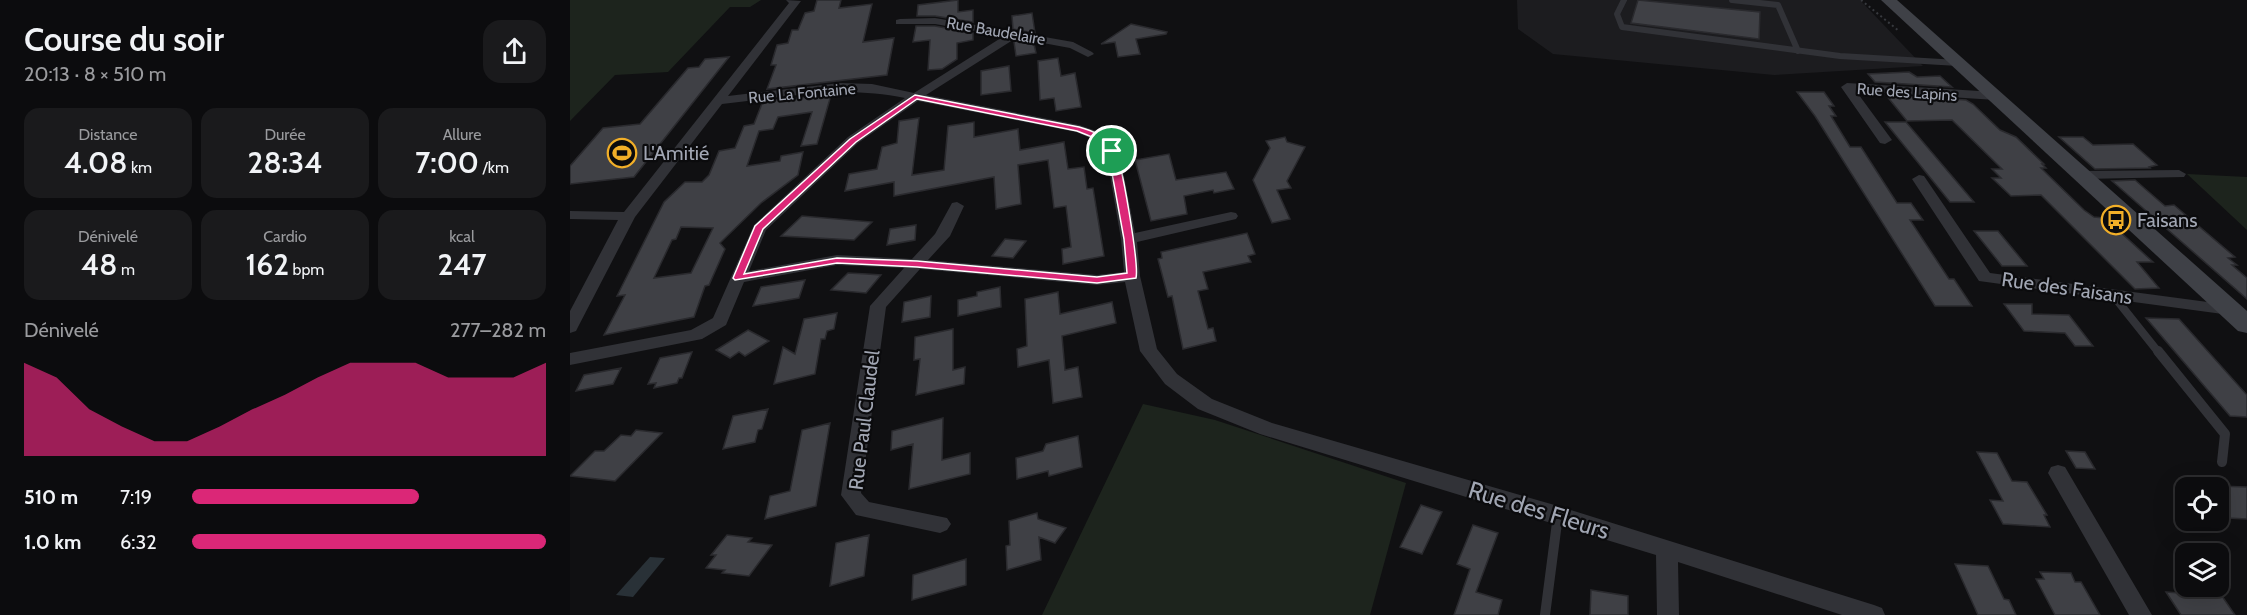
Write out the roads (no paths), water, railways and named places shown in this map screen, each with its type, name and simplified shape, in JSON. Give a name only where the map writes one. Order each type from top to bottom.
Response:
[{"type":"main road","points":[[1871,0],[1905,22],[1959,63],[2247,326]]},
{"type":"main road","points":[[1888,0],[1905,22]]},
{"type":"street","points":[[791,0],[796,0]]},
{"type":"street","points":[[570,327],[628,216],[796,0]]},
{"type":"street","name":"Rue Baudelaire","points":[[900,21],[935,21],[1073,45],[1088,54]]},
{"type":"street","points":[[570,359],[696,335],[720,321],[759,228],[853,140],[915,97],[1014,35]]},
{"type":"street","name":"Rue La Fontaine","points":[[716,101],[840,87],[872,88],[1079,129],[1100,138],[1112,151],[1129,239],[1132,276],[1149,351],[1171,379],[1205,404]]},
{"type":"street","name":"Rue des Lapins","points":[[1885,140],[1847,87],[1996,96]]},
{"type":"street","points":[[2082,175],[2179,174]]},
{"type":"street","name":"Rue des Faisans","points":[[1919,179],[1985,278],[2230,310]]},
{"type":"street","name":"Rue Paul Claudel","points":[[940,524],[863,509],[851,495],[878,306],[942,236],[957,206]]},
{"type":"street","points":[[570,215],[628,216]]},
{"type":"street","points":[[1129,239],[1231,216]]},
{"type":"street","points":[[738,278],[837,260],[917,264],[1097,280],[1132,276]]},
{"type":"street","name":"Rue des Fleurs","points":[[1205,404],[1267,429],[1558,515],[1874,615]]},
{"type":"street","points":[[2058,473],[2141,615]]},
{"type":"street","points":[[1667,549],[1668,615]]},
{"type":"lane","points":[[1623,0],[1617,15],[1622,27],[1840,56],[1959,63]]},
{"type":"lane","points":[[1732,0],[1778,5],[1798,51]]},
{"type":"lane","points":[[2112,294],[2225,434],[2222,462]]},
{"type":"lane","points":[[1545,615],[1558,515]]},
{"type":"place","name":"L'Amitié","points":[[622,153]]},
{"type":"place","name":"Faisans","points":[[2116,220]]}]
